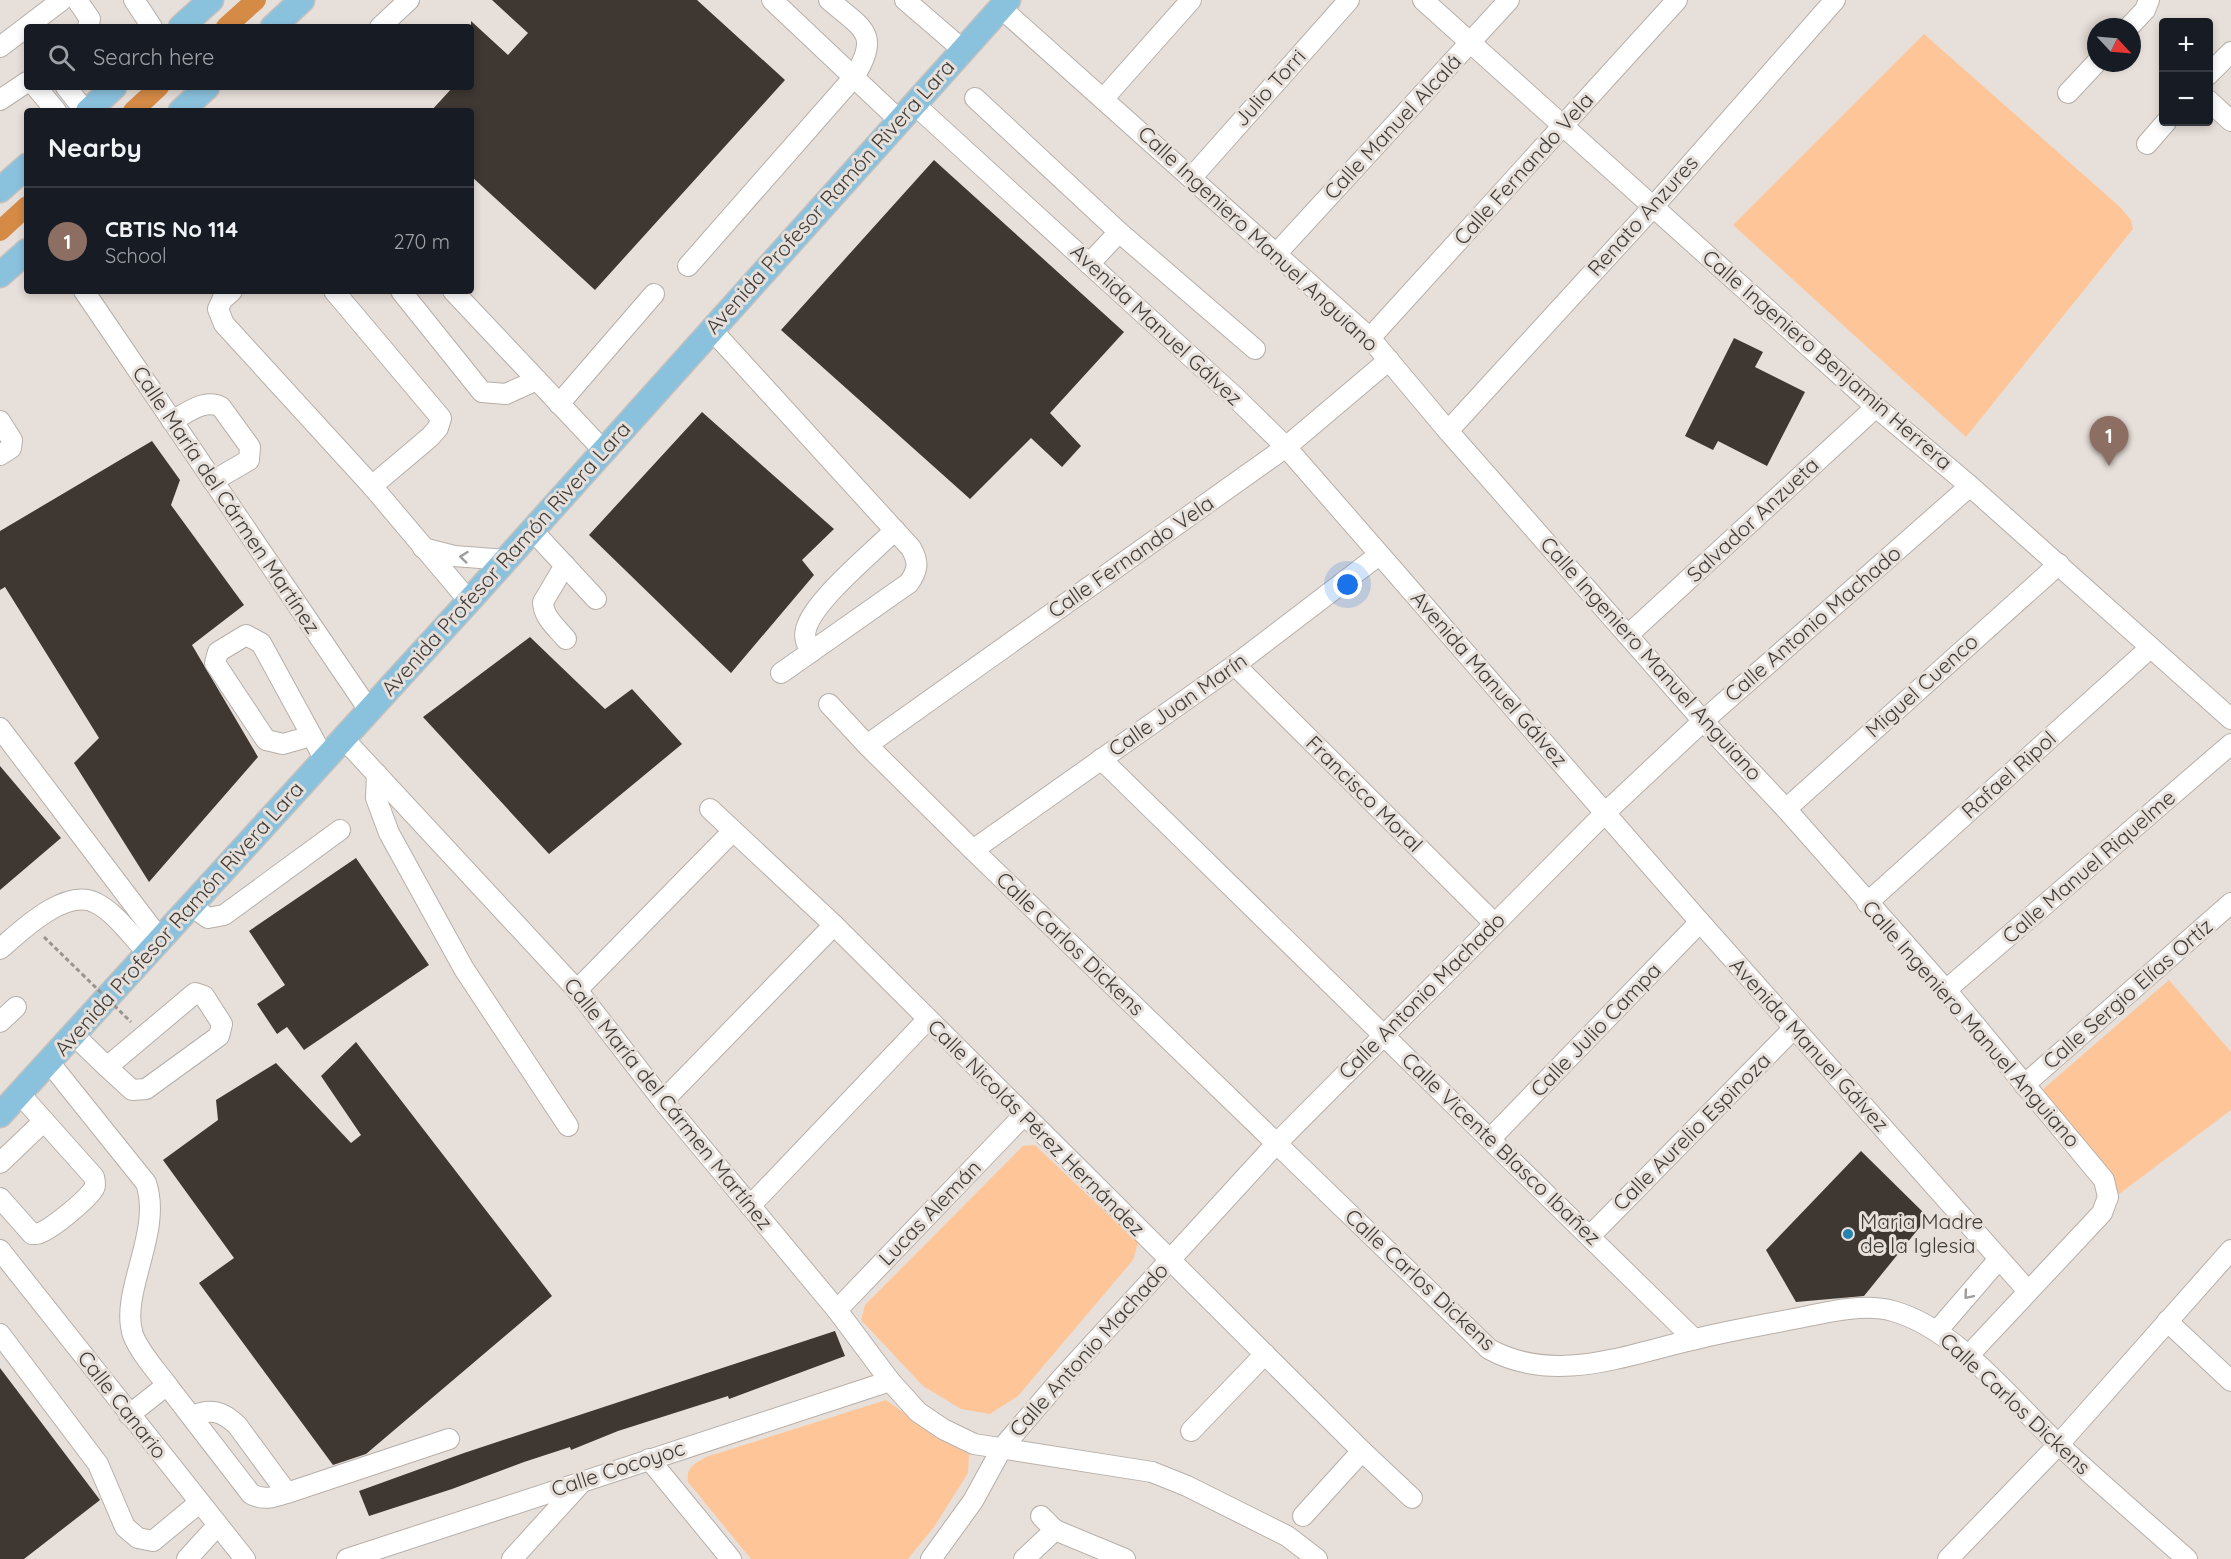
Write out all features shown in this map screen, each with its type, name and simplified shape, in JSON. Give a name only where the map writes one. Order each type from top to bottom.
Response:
[{"type":"main road","points":[[184,24],[211,0]]},
{"type":"main road","points":[[276,24],[302,0]]},
{"type":"main road","name":"Avenida Profesor Ramón Rivera Lara","points":[[0,1115],[153,945],[470,601],[1004,4]]},
{"type":"main road","points":[[90,108],[111,90]]},
{"type":"main road","points":[[184,108],[204,90]]},
{"type":"main road","points":[[0,190],[24,169]]},
{"type":"main road","points":[[0,275],[24,254]]},
{"type":"street","points":[[30,24],[62,0]]},
{"type":"street","points":[[77,0],[90,20],[89,24]]},
{"type":"street","points":[[134,0],[150,24]]},
{"type":"street","points":[[383,24],[409,0]]},
{"type":"street","name":"Avenida Manuel Gálvez","points":[[772,0],[854,77],[906,111],[1089,264],[1235,397],[1286,447],[1700,922],[2028,1291]]},
{"type":"street","points":[[688,266],[854,77],[866,58],[867,37],[863,29],[830,0]]},
{"type":"street","points":[[1104,98],[1191,0]]},
{"type":"street","name":"Julio Torri","points":[[1192,177],[1349,0]]},
{"type":"street","name":"Calle Ingeniero Benjamin Herrera","points":[[1423,0],[1876,407],[2059,564],[2231,719]]},
{"type":"street","name":"Calle Manuel Alcalá","points":[[1277,253],[1509,0]]},
{"type":"street","name":"Calle Fernando Vela","points":[[1371,338],[1677,0]]},
{"type":"street","name":"Renato Anzures","points":[[1448,431],[1653,207],[1835,0]]},
{"type":"street","points":[[2137,18],[2145,10],[2149,0]]},
{"type":"street","points":[[917,4],[962,49]]},
{"type":"street","name":"Calle Ingeniero Manuel Anguiano","points":[[1004,4],[1104,98],[1371,338],[1448,431],[1629,634],[1703,721],[1786,808],[1867,903],[1946,990],[2104,1180],[2108,1197],[2102,1213],[1968,1356]]},
{"type":"street","points":[[0,47],[24,29]]},
{"type":"street","points":[[2211,72],[2231,52]]},
{"type":"street","points":[[2068,93],[2088,72]]},
{"type":"street","points":[[0,100],[24,83]]},
{"type":"street","points":[[38,90],[54,108]]},
{"type":"street","points":[[69,90],[84,108]]},
{"type":"street","points":[[975,98],[1119,232],[1255,349]]},
{"type":"street","points":[[2213,105],[2231,121]]},
{"type":"street","points":[[2147,144],[2163,126]]},
{"type":"street","points":[[1089,264],[1119,232]]},
{"type":"street","name":"Calle María del Cármen Martínez","points":[[86,294],[369,710]]},
{"type":"street","points":[[229,294],[222,300],[219,309],[224,324],[372,486],[470,601]]},
{"type":"street","points":[[337,294],[441,418],[438,428],[430,436],[372,486]]},
{"type":"street","points":[[403,294],[482,392],[506,394],[537,380]]},
{"type":"street","points":[[456,294],[604,451]]},
{"type":"street","points":[[559,404],[654,294]]},
{"type":"street","points":[[712,330],[895,530],[916,557],[915,574],[909,584],[781,673]]},
{"type":"street","name":"Calle Fernando Vela","points":[[867,745],[1286,447],[1389,360]]},
{"type":"street","points":[[172,421],[207,403],[215,404],[221,407],[250,447],[249,460],[213,481]]},
{"type":"street","name":"Salvador Anzueta","points":[[1629,634],[1876,407]]},
{"type":"street","points":[[0,421],[12,440],[10,448],[0,455]]},
{"type":"street","name":"Calle Antonio Machado","points":[[931,1559],[973,1501],[1002,1448],[1169,1260],[1276,1144],[1606,812],[1703,721],[1970,486]]},
{"type":"street","points":[[811,652],[805,639],[805,632],[816,608],[895,530]]},
{"type":"street","points":[[532,531],[596,599]]},
{"type":"street","points":[[423,548],[454,556],[507,560]]},
{"type":"street","name":"Calle Juan Marín","points":[[974,850],[1235,665],[1379,555]]},
{"type":"street","name":"Miguel Cuenco","points":[[1786,808],[2059,564]]},
{"type":"street","points":[[565,565],[543,602],[543,608],[545,614],[566,639]]},
{"type":"street","points":[[311,736],[283,744],[266,740],[215,663],[218,652],[246,635],[257,639],[325,760]]},
{"type":"street","name":"Rafael Ripol","points":[[1867,903],[2151,648]]},
{"type":"street","name":"Francisco Moral","points":[[1235,665],[1494,923]]},
{"type":"street","name":"Calle Carlos Dickens","points":[[829,704],[867,745],[974,850],[1489,1349],[1506,1358],[1550,1367],[1580,1366],[1694,1339],[1852,1309],[1892,1311],[1937,1331],[1968,1356],[2059,1444],[2187,1559]]},
{"type":"street","points":[[0,728],[153,945]]},
{"type":"street","name":"Calle María del Cármen Martínez","points":[[344,739],[577,990],[663,1101],[837,1310],[890,1381],[918,1412],[943,1429],[974,1444],[1152,1472],[1187,1486],[1287,1536],[1317,1559]]},
{"type":"street","name":"Calle Manuel Riquelme","points":[[1946,990],[2231,744]]},
{"type":"street","name":"Calle Vicente Blasco Ibañez","points":[[1101,759],[1694,1339]]},
{"type":"street","points":[[377,774],[376,798],[389,833],[464,969],[568,1126]]},
{"type":"street","name":"Calle Nicolás Pérez Hernández","points":[[710,809],[834,925],[1023,1116],[1362,1452],[1412,1498]]},
{"type":"street","points":[[190,905],[208,918],[224,915],[340,830]]},
{"type":"street","points":[[577,990],[733,831]]},
{"type":"street","points":[[0,949],[30,923],[76,898],[96,903],[153,945]]},
{"type":"street","name":"Calle Sergio Elías Ortíz","points":[[2025,1085],[2231,903]]},
{"type":"street","name":"Calle Julio Campa","points":[[1491,1138],[1700,922]]},
{"type":"street","points":[[663,1101],[834,925]]},
{"type":"street","points":[[73,1034],[132,1090],[146,1089],[219,1036],[222,1024],[204,996],[195,993],[107,1066]]},
{"type":"street","points":[[0,1022],[16,1007]]},
{"type":"street","points":[[750,1206],[927,1020]]},
{"type":"street","name":"Calle Aurelio Espinoza","points":[[1590,1236],[1794,1028]]},
{"type":"street","points":[[49,1062],[146,1183],[151,1198],[150,1218],[131,1312],[133,1334],[167,1385],[251,1494],[266,1499],[449,1439]]},
{"type":"street","points":[[0,1198],[32,1234],[36,1234],[66,1214],[94,1189],[93,1177],[20,1094]]},
{"type":"street","name":"Lucas Alemán","points":[[837,1310],[1023,1116]]},
{"type":"street","points":[[0,1163],[44,1121]]},
{"type":"street","name":"Calle Canario","points":[[0,1250],[244,1559]]},
{"type":"street","points":[[1953,1557],[2059,1444],[2231,1250]]},
{"type":"street","points":[[1937,1331],[1999,1259]]},
{"type":"street","points":[[2167,1321],[2231,1381]]},
{"type":"street","points":[[0,1334],[98,1464],[125,1527],[138,1538],[153,1541],[199,1503]]},
{"type":"street","points":[[1191,1431],[1265,1354]]},
{"type":"street","name":"Calle Cocoyoc","points":[[347,1559],[890,1381]]},
{"type":"street","points":[[129,1415],[167,1385]]},
{"type":"street","points":[[192,1416],[206,1411],[218,1412],[229,1417],[287,1493]]},
{"type":"street","points":[[1303,1516],[1362,1452]]},
{"type":"street","points":[[649,1459],[729,1558]]},
{"type":"street","points":[[512,1559],[583,1481]]},
{"type":"street","points":[[1041,1516],[1055,1530],[1125,1559]]},
{"type":"street","points":[[187,1559],[217,1526]]},
{"type":"street","points":[[1024,1559],[1055,1530]]},
{"type":"path","points":[[30,923],[131,1022]]},
{"type":"shaded area","points":[[1924,34],[2120,207],[2131,220],[2133,229],[1966,437],[1733,225]]},
{"type":"shaded area","points":[[2169,980],[2231,1052],[2231,1110],[2119,1194],[2041,1091]]},
{"type":"shaded area","points":[[1035,1145],[1138,1243],[1133,1260],[1018,1396],[990,1414],[961,1409],[923,1386],[861,1320],[865,1305],[1023,1146]]},
{"type":"shaded area","points":[[886,1400],[945,1442],[969,1454],[968,1473],[934,1527],[908,1559],[751,1559],[688,1482],[690,1469],[706,1457]]},
{"type":"building","points":[[492,0],[697,0],[785,80],[595,290],[474,179],[474,108],[434,108],[450,90],[474,90],[474,24],[471,24],[471,21],[508,55],[528,33]]},
{"type":"building","points":[[934,160],[1124,332],[1050,413],[1081,446],[1062,467],[1031,438],[970,499],[781,330]]},
{"type":"building","points":[[1734,338],[1763,352],[1755,367],[1805,392],[1767,466],[1718,441],[1713,450],[1685,436]]},
{"type":"building","points":[[702,412],[834,529],[802,560],[814,575],[731,673],[589,535]]},
{"type":"building","points":[[152,441],[180,480],[171,505],[244,605],[192,645],[258,757],[149,882],[74,763],[99,738],[5,587],[0,590],[0,531]]},
{"type":"building","points":[[530,637],[605,709],[632,689],[682,744],[549,854],[423,717]]},
{"type":"building","points":[[0,766],[61,838],[0,890]]},
{"type":"building","points":[[356,858],[429,965],[304,1050],[287,1027],[277,1034],[257,1004],[285,985],[249,931]]},
{"type":"building","points":[[356,1042],[552,1296],[366,1454],[333,1465],[199,1283],[234,1258],[163,1160],[218,1120],[216,1100],[276,1063],[351,1143],[361,1135],[321,1076]]},
{"type":"building","name":"Maria Madre de la Iglesia","points":[[1861,1151],[1928,1217],[1864,1296],[1796,1302],[1766,1250]]},
{"type":"building","points":[[835,1331],[845,1356],[729,1399],[728,1396],[618,1431],[571,1450],[570,1447],[524,1462],[452,1489],[369,1516],[359,1491],[464,1453]]},
{"type":"building","points":[[0,1368],[100,1500],[24,1559],[0,1559]]},
{"type":"waterway","points":[[229,24],[256,0]]},
{"type":"waterway","points":[[136,108],[156,90]]},
{"type":"waterway","points":[[0,231],[24,209]]},
{"type":"place","name":"CBTIS No 114","points":[[2109,466]]},
{"type":"place","name":"Maria Madre de la Iglesia","points":[[1848,1234]]}]
